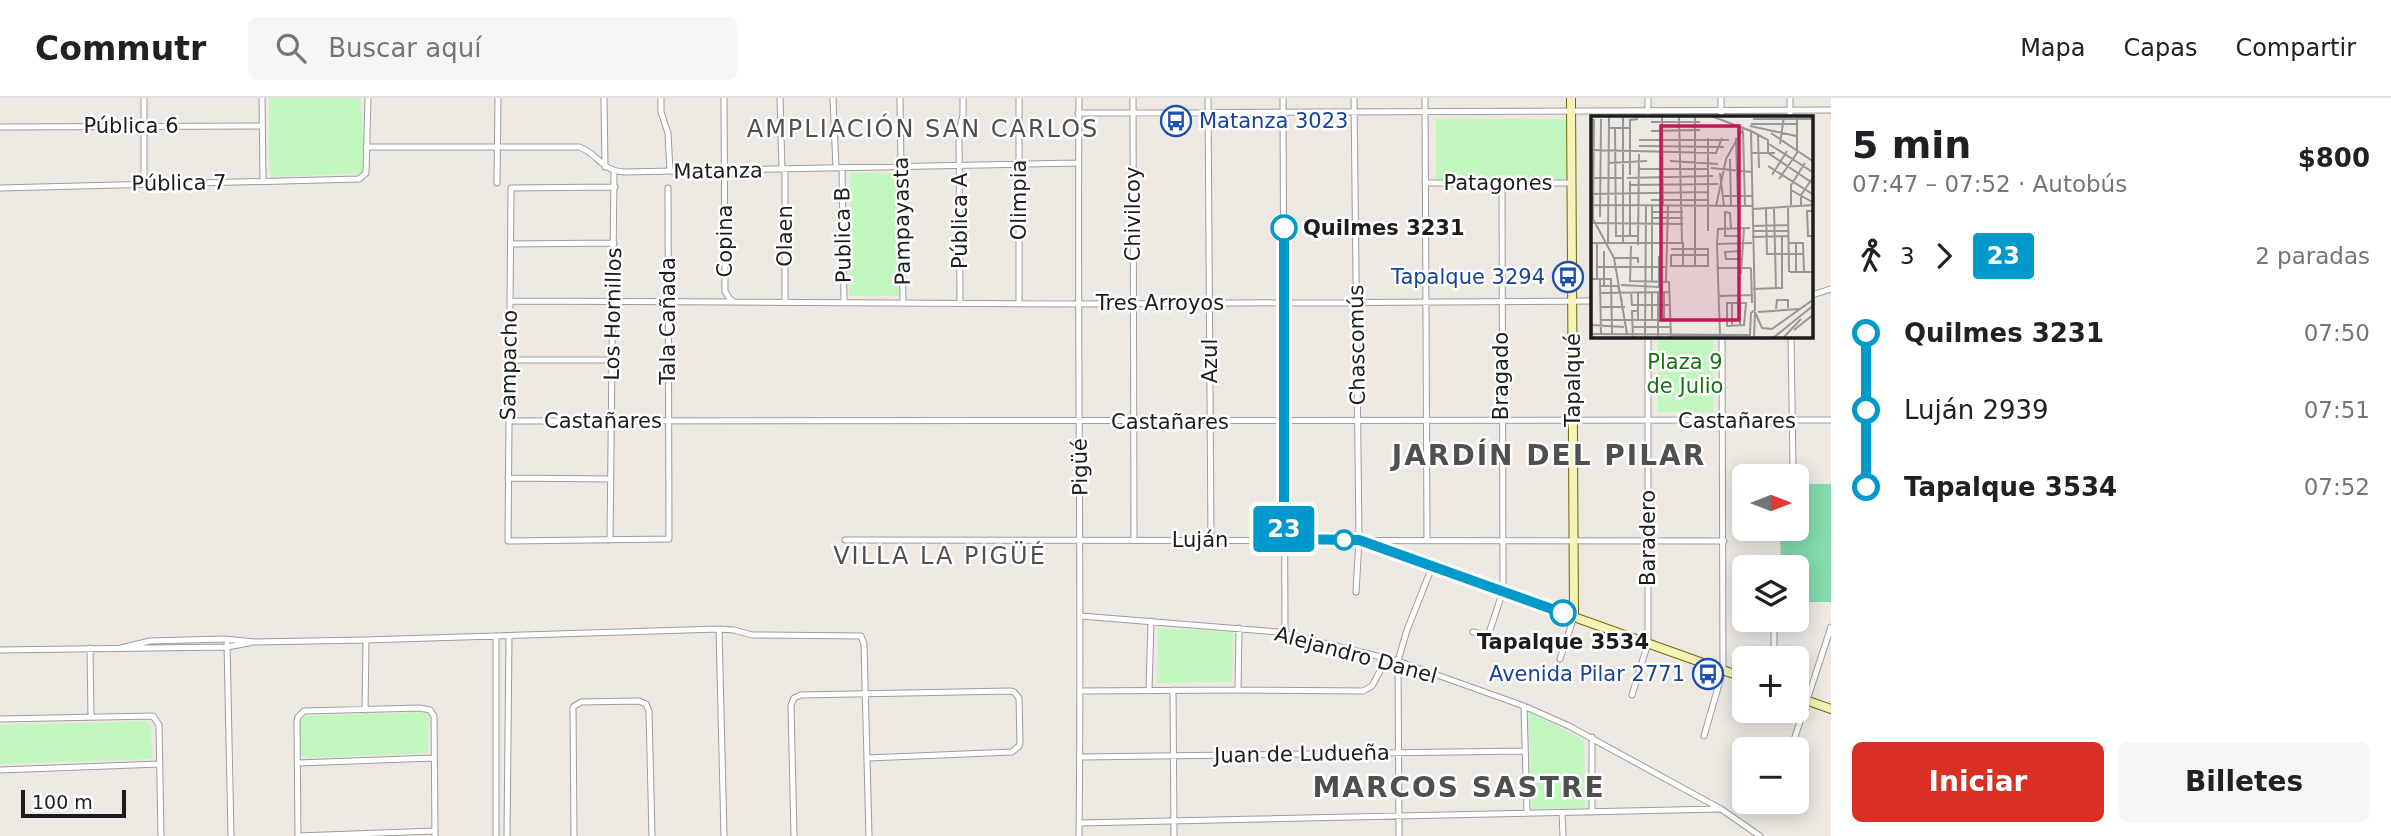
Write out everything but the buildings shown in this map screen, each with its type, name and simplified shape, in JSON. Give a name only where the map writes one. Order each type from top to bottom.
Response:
[{"type":"main road","name":"Tapalqué","points":[[1572,98],[1574,617]]},
{"type":"main road","points":[[1574,617],[1732,673]]},
{"type":"main road","points":[[1809,701],[1831,709]]},
{"type":"street","points":[[144,98],[144,183]]},
{"type":"street","points":[[262,98],[263,181]]},
{"type":"street","points":[[368,98],[366,147],[579,147],[614,172]]},
{"type":"street","points":[[497,183],[498,98]]},
{"type":"street","points":[[604,98],[605,167]]},
{"type":"street","points":[[660,98],[662,117],[668,132],[670,171]]},
{"type":"street","name":"Copina","points":[[724,98],[725,291],[731,300]]},
{"type":"street","name":"Olaen","points":[[780,98],[784,169],[785,302]]},
{"type":"street","name":"Publica B","points":[[833,98],[839,168],[844,302]]},
{"type":"street","name":"Pampayasta","points":[[900,98],[903,302]]},
{"type":"street","name":"Pública A","points":[[960,302],[959,131],[963,98]]},
{"type":"street","name":"Olimpia","points":[[1019,98],[1019,303]]},
{"type":"street","name":"Pigüé","points":[[1079,98],[1079,836]]},
{"type":"street","name":"Chivilcoy","points":[[1133,98],[1134,540]]},
{"type":"street","name":"Azul","points":[[1208,98],[1211,539]]},
{"type":"street","points":[[1283,98],[1285,634]]},
{"type":"street","name":"Chascomús","points":[[1354,98],[1359,540],[1356,592]]},
{"type":"street","points":[[1425,98],[1427,540]]},
{"type":"street","points":[[1648,98],[1648,115]]},
{"type":"street","points":[[1721,98],[1721,114]]},
{"type":"street","points":[[1790,98],[1790,114]]},
{"type":"street","points":[[1079,113],[1572,112],[1648,115],[1790,114],[1831,110]]},
{"type":"street","name":"Pública 6","points":[[0,127],[262,126]]},
{"type":"street","name":"Pública 7","points":[[0,188],[359,179],[366,173],[366,147]]},
{"type":"street","name":"Matanza","points":[[614,172],[1078,163]]},
{"type":"street","name":"Los Hornillos","points":[[610,540],[614,172]]},
{"type":"street","name":"Patagones","points":[[1425,183],[1572,183]]},
{"type":"street","name":"Bragado","points":[[1473,632],[1488,636],[1503,591],[1502,183]]},
{"type":"street","name":"Sampacho","points":[[610,540],[508,541],[511,188],[615,187]]},
{"type":"street","name":"Tala Cañada","points":[[610,540],[669,539],[668,188]]},
{"type":"street","points":[[511,244],[614,243]]},
{"type":"street","points":[[1814,294],[1831,289]]},
{"type":"street","name":"Tres Arroyos","points":[[510,301],[1591,301]]},
{"type":"street","name":"Baradero","points":[[1632,695],[1648,643],[1648,338]]},
{"type":"street","points":[[1704,736],[1723,670],[1722,338]]},
{"type":"street","points":[[1791,338],[1793,464]]},
{"type":"street","points":[[509,360],[612,360]]},
{"type":"street","name":"Castañares","points":[[509,421],[1831,420]]},
{"type":"street","points":[[508,478],[611,479]]},
{"type":"street","name":"Luján","points":[[845,540],[1724,541]]},
{"type":"street","points":[[1359,540],[1574,617]]},
{"type":"street","points":[[1399,836],[1398,661],[1432,567]]},
{"type":"street","name":"Alejandro Danel","points":[[1081,616],[1285,634],[1398,661],[1524,706],[1591,737],[1721,808],[1760,836]]},
{"type":"street","name":"Tapalqué","points":[[1560,660],[1574,617]]},
{"type":"street","points":[[1149,690],[1151,621]]},
{"type":"street","points":[[1809,694],[1831,627]]},
{"type":"street","points":[[1238,690],[1239,628]]},
{"type":"street","points":[[719,629],[724,836]]},
{"type":"street","points":[[121,648],[150,641],[366,640],[719,629],[752,635],[860,636],[864,644],[869,836]]},
{"type":"street","points":[[496,636],[496,836]]},
{"type":"street","points":[[507,836],[509,636]]},
{"type":"street","points":[[227,639],[231,836]]},
{"type":"street","points":[[365,710],[366,640]]},
{"type":"street","points":[[0,650],[228,647],[255,642]]},
{"type":"street","points":[[90,648],[91,716]]},
{"type":"street","points":[[1080,691],[1363,691],[1372,686],[1387,658]]},
{"type":"street","points":[[1173,690],[1174,836]]},
{"type":"street","points":[[794,836],[794,698],[802,695],[1010,691],[1019,698],[1020,742],[1012,752],[867,758]]},
{"type":"street","points":[[574,836],[573,707],[581,702],[639,701],[646,704],[649,711],[652,836]]},
{"type":"street","points":[[1524,706],[1527,813]]},
{"type":"street","points":[[430,710],[434,716],[434,758],[435,833],[299,836],[297,722],[304,711],[430,710]]},
{"type":"street","points":[[0,719],[153,716],[159,725],[161,836]]},
{"type":"street","points":[[1591,737],[1592,812]]},
{"type":"street","name":"Juan de Ludueña","points":[[1080,757],[1525,751]]},
{"type":"street","points":[[298,763],[434,758]]},
{"type":"street","points":[[0,770],[160,764]]},
{"type":"street","points":[[1079,823],[1721,808]]},
{"type":"street","points":[[1562,813],[1563,836]]},
{"type":"green space","points":[[269,98],[360,98],[366,173],[272,177],[269,169]]},
{"type":"green space","points":[[1436,119],[1572,119],[1572,179],[1436,179]]},
{"type":"green space","points":[[850,173],[900,173],[899,296],[849,296]]},
{"type":"green space","name":"Plaza 9 de Julio","points":[[1658,338],[1713,338],[1713,412],[1658,412]]},
{"type":"green space","points":[[1810,484],[1831,484],[1831,602],[1809,602],[1809,555],[1781,555],[1780,541],[1810,541]]},
{"type":"green space","points":[[1158,628],[1233,632],[1232,682],[1157,683]]},
{"type":"green space","points":[[1528,711],[1584,740],[1585,808],[1532,809]]},
{"type":"green space","points":[[424,712],[429,715],[428,753],[306,758],[300,755],[300,721],[304,716]]},
{"type":"green space","points":[[147,721],[151,726],[152,759],[0,764],[0,725]]},
{"type":"bus line","name":"23","points":[[1284,228],[1284,539],[1359,540],[1563,613]]},
{"type":"place","name":"Matanza 3023","points":[[1176,121]]},
{"type":"place","name":"Quilmes 3231","points":[[1284,228]]},
{"type":"place","name":"Tapalque 3294","points":[[1568,277]]},
{"type":"place","name":"Tapalque 3534","points":[[1563,613]]},
{"type":"place","name":"Avenida Pilar 2771","points":[[1708,674]]},
{"type":"district","name":"AMPLIACIÓN SAN CARLOS","points":[[923,129]]},
{"type":"district","name":"JARDÍN DEL PILAR","points":[[1549,455]]},
{"type":"district","name":"VILLA LA PIGÜÉ","points":[[940,556]]},
{"type":"district","name":"MARCOS SASTRE","points":[[1459,787]]}]
